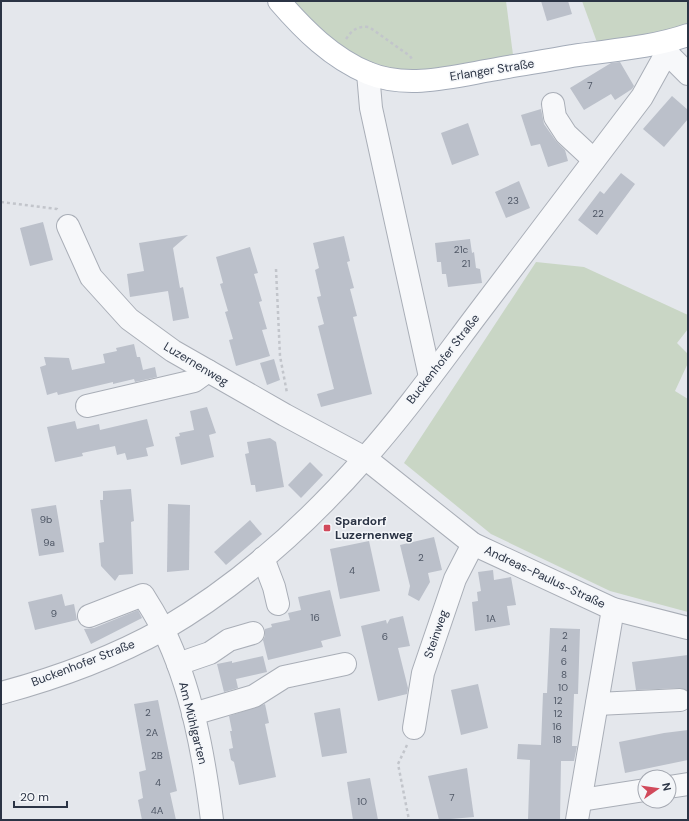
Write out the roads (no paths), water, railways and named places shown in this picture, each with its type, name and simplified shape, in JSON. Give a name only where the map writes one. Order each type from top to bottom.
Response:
[{"type":"main road","name":"Erlanger Straße","points":[[279,1],[308,33],[337,55],[368,73],[396,81],[426,80],[461,76],[600,52],[634,49],[675,42]]},
{"type":"street","points":[[675,42],[688,74]]},
{"type":"street","name":"Buckenhofer Straße","points":[[1,693],[65,673],[116,652],[163,629],[212,598],[263,558],[315,510],[365,458],[430,377],[642,97],[675,42]]},
{"type":"street","points":[[368,73],[371,108],[430,377]]},
{"type":"street","points":[[553,104],[555,117],[566,134],[594,160]]},
{"type":"street","name":"Luzernenweg","points":[[68,226],[91,277],[129,319],[173,352],[285,416],[365,458]]},
{"type":"street","points":[[87,406],[194,381],[208,371]]},
{"type":"street","name":"Andreas-Paulus-Straße","points":[[365,458],[473,544],[613,609],[579,810]]},
{"type":"street","name":"Steinweg","points":[[414,728],[423,673],[455,579],[473,544]]},
{"type":"street","points":[[263,558],[274,587],[278,604]]},
{"type":"street","points":[[89,616],[143,595],[163,629]]},
{"type":"street","points":[[613,609],[688,628]]},
{"type":"street","name":"Am Mühlgarten","points":[[163,629],[178,664],[193,714],[206,774],[212,820]]},
{"type":"street","points":[[178,664],[210,653],[229,640],[253,633]]},
{"type":"street","points":[[193,714],[254,696],[284,677],[345,664]]},
{"type":"street","points":[[597,704],[680,700]]},
{"type":"street","points":[[677,786],[688,784]]},
{"type":"street","points":[[579,810],[637,792]]},
{"type":"place","name":"Spardorf Luzernenweg","points":[[327,528]]}]
